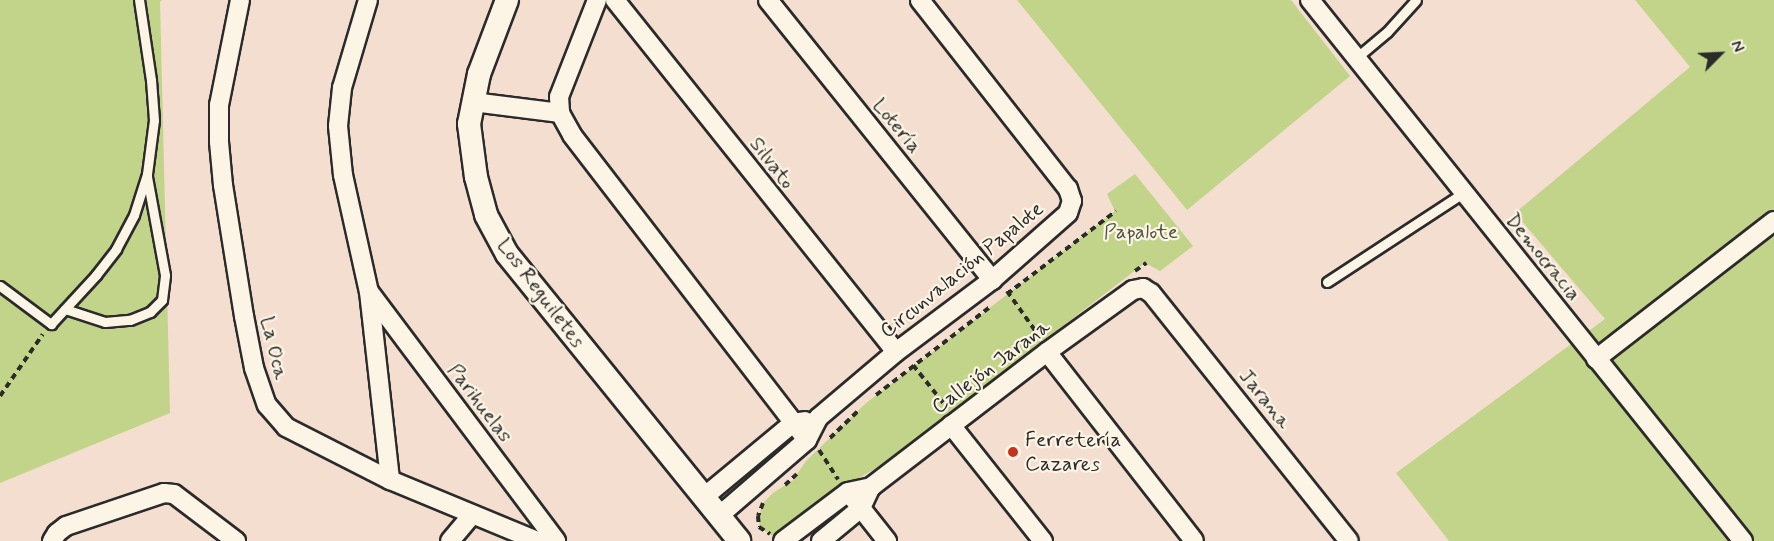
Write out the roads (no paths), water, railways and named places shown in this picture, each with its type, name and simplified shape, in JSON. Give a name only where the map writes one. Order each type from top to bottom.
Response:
[{"type":"street","name":"La Oca","points":[[240,0],[219,105],[219,142],[223,185],[242,305],[260,390],[267,405],[286,427],[390,480],[537,541]]},
{"type":"street","name":"Parihuelas","points":[[368,0],[342,88],[338,126],[343,175],[369,292],[390,480]]},
{"type":"street","name":"Los Reguiletes","points":[[507,0],[479,74],[469,124],[476,177],[486,215],[507,254],[740,541]]},
{"type":"street","points":[[597,0],[559,97],[560,113],[572,135],[812,448],[720,514]]},
{"type":"street","name":"Silvato","points":[[615,0],[896,352]]},
{"type":"street","name":"Lotería","points":[[768,0],[992,279]]},
{"type":"street","name":"Circunvalación Papalote","points":[[793,423],[818,418],[896,352],[992,279],[1068,213],[1072,201],[1068,189],[920,0]]},
{"type":"street","name":"Democracia","points":[[1310,0],[1743,541]]},
{"type":"street","points":[[473,102],[560,113]]},
{"type":"street","points":[[1596,360],[1774,221]]},
{"type":"street","name":"Callejón Jarana","points":[[779,539],[848,492],[871,487],[1047,352],[1133,290],[1143,288]]},
{"type":"street","name":"Jarana","points":[[1143,288],[1151,293],[1349,541]]},
{"type":"street","name":"Parihuelas","points":[[369,292],[556,541]]},
{"type":"street","points":[[1047,352],[1194,541]]},
{"type":"street","name":"Circunvalación Papalote","points":[[812,448],[818,418]]},
{"type":"street","points":[[704,497],[793,423]]},
{"type":"street","points":[[951,425],[1043,541]]},
{"type":"street","name":"Callejón Jarana","points":[[821,541],[861,508],[871,487]]},
{"type":"street","points":[[848,492],[887,541]]},
{"type":"street","points":[[52,541],[57,533],[66,526],[164,493],[174,494],[236,541]]},
{"type":"street","points":[[450,541],[472,515]]},
{"type":"lane","points":[[0,286],[51,324],[116,249],[134,215],[147,174],[154,120],[139,0]]},
{"type":"lane","points":[[1356,58],[1387,32],[1416,0]]},
{"type":"lane","points":[[65,309],[105,322],[130,320],[150,312],[162,300],[165,275],[147,174]]},
{"type":"lane","points":[[1327,282],[1463,193]]},
{"type":"place","name":"Ferretería Cazares","points":[[1013,452]]},
{"type":"park label","name":"Papalote","points":[[1141,232]]}]
